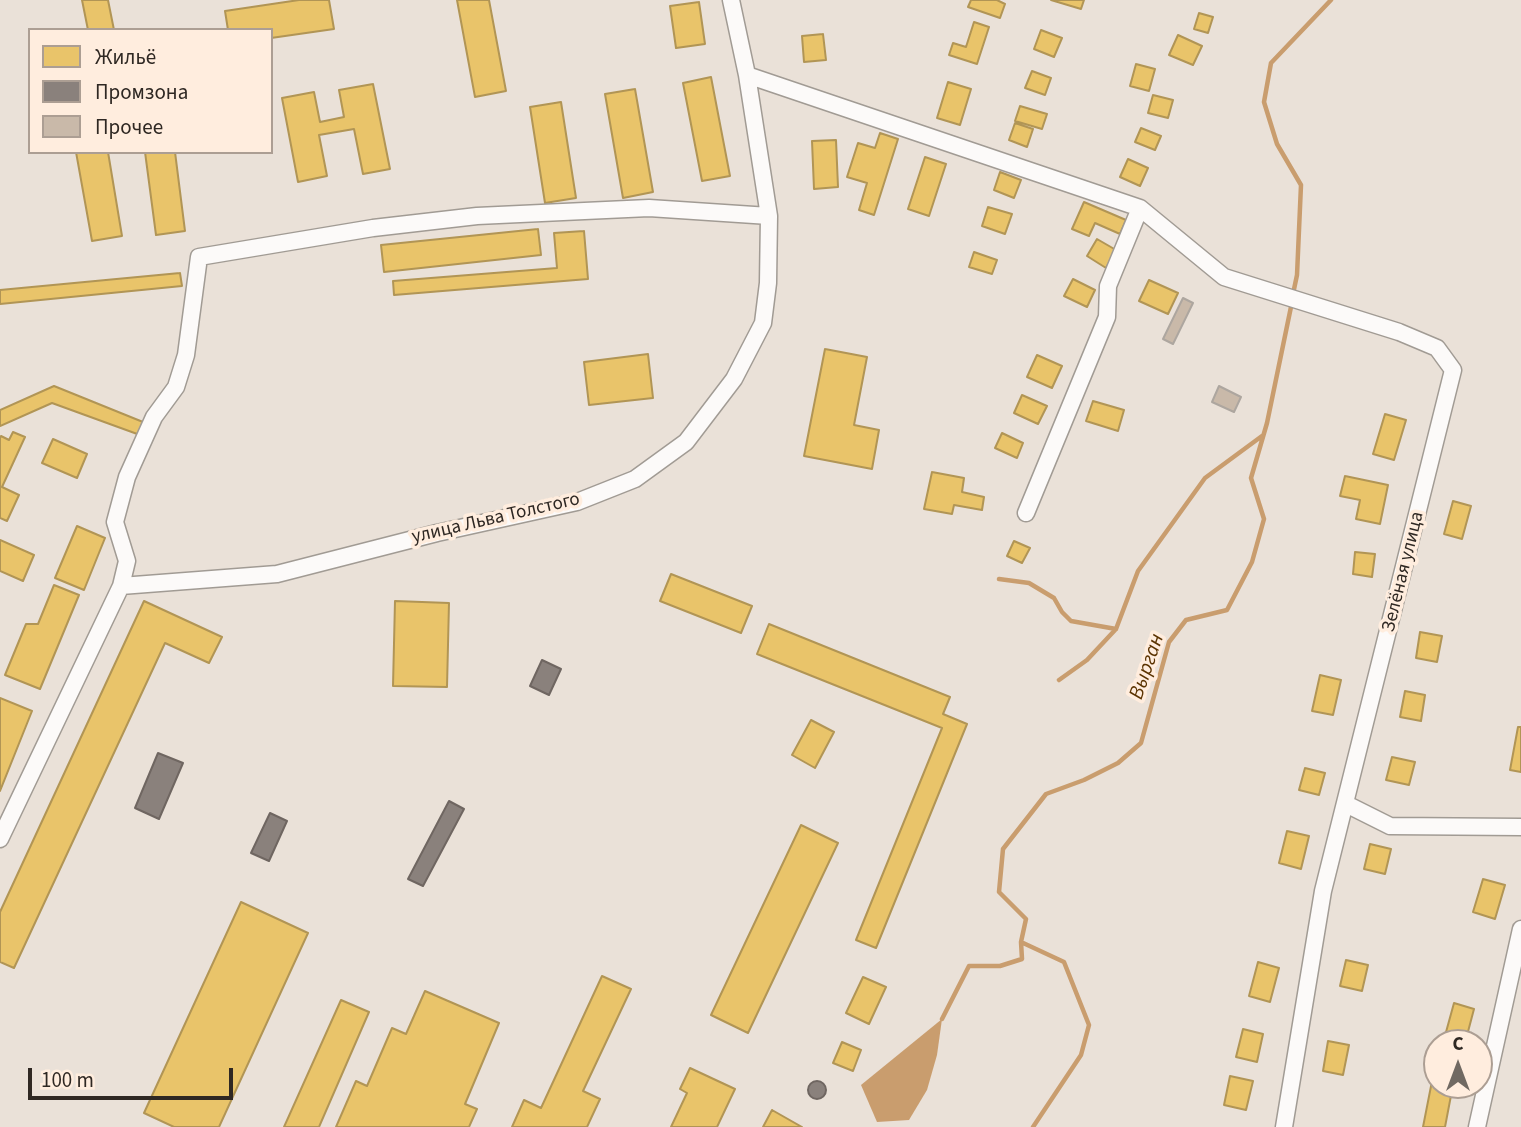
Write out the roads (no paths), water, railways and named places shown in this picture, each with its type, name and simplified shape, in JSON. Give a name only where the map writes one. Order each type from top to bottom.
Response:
[{"type":"street","name":"улица Льва Толстого","points":[[121,586],[277,574],[437,533],[577,502],[635,479],[686,442],[734,379],[763,323],[768,283],[769,216],[747,75],[731,0]]},
{"type":"street","points":[[747,75],[1140,208],[1108,286],[1107,317],[1026,513]]},
{"type":"street","points":[[0,839],[121,586],[127,561],[115,522],[127,477],[154,417],[176,387],[186,355],[199,257],[373,228],[477,216],[649,208],[769,216]]},
{"type":"street","name":"Зелёная улица","points":[[1140,208],[1224,277],[1399,332],[1437,348],[1453,370],[1323,891],[1284,1127]]},
{"type":"street","points":[[1346,804],[1390,826],[1521,827]]},
{"type":"street","points":[[1477,1127],[1521,929]]},
{"type":"waterway","name":"Вырган","points":[[1293,294],[1297,275],[1301,185],[1277,144],[1264,102],[1271,63],[1331,0]]},
{"type":"waterway","name":"Вырган","points":[[1033,1127],[1081,1055],[1089,1025],[1064,962],[1021,942],[1026,919],[999,892],[1003,849],[1046,794],[1084,780],[1118,763],[1141,743],[1169,642],[1186,620],[1227,610],[1252,562],[1264,519],[1251,478],[1267,423],[1292,302]]},
{"type":"waterway","points":[[1059,680],[1087,660],[1116,629],[1138,571],[1205,478],[1262,436]]},
{"type":"waterway","points":[[999,579],[1029,583],[1054,598],[1071,621],[1116,629]]},
{"type":"waterway","points":[[942,1019],[969,966],[1000,966],[1022,959],[1021,942]]}]
